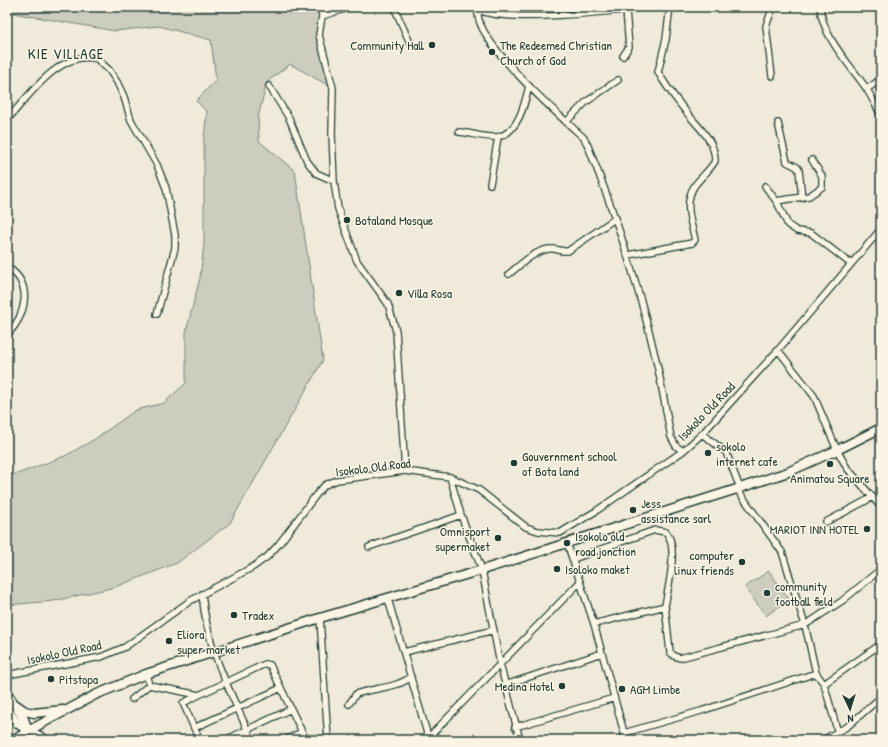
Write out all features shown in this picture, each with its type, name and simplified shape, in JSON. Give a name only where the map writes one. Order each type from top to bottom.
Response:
[{"type":"highway","points":[[28,731],[95,695],[146,674],[214,654],[320,618],[482,570],[738,489],[788,472],[881,428]]},
{"type":"highway","points":[[7,694],[24,719],[28,731]]},
{"type":"highway","points":[[12,702],[26,712],[34,713],[66,710]]},
{"type":"highway","points":[[7,708],[17,723],[28,731]]},
{"type":"main road","points":[[12,740],[28,731],[39,735],[46,740]]},
{"type":"street","points":[[321,7],[322,16],[319,35],[333,88],[332,134],[334,181],[338,209],[351,248],[361,267],[388,304],[396,332],[405,471]]},
{"type":"street","points":[[322,16],[351,7]]},
{"type":"street","points":[[394,7],[410,43]]},
{"type":"street","points":[[643,7],[592,13],[516,16],[476,9],[481,24],[503,59],[586,141],[616,218],[628,255],[656,358],[671,437],[676,446],[683,451]]},
{"type":"street","points":[[628,255],[692,243],[696,240],[688,205],[689,196],[696,184],[715,161],[714,149],[700,126],[688,114],[658,72],[666,39],[670,7]]},
{"type":"street","points":[[772,76],[766,26],[767,19],[773,7]]},
{"type":"street","points":[[820,7],[824,23],[829,34],[867,89],[881,115]]},
{"type":"street","points":[[623,56],[629,47],[626,10]]},
{"type":"street","points":[[7,120],[33,89],[60,67],[76,58],[97,59],[114,76],[124,97],[131,120],[163,178],[170,206],[175,235],[175,248],[157,314]]},
{"type":"street","points":[[867,89],[881,79]]},
{"type":"street","points":[[566,122],[586,102],[618,80]]},
{"type":"street","points":[[270,86],[289,118],[307,161],[316,173],[334,181]]},
{"type":"street","points":[[459,132],[498,137],[505,133],[520,117],[529,86]]},
{"type":"street","points":[[778,123],[787,162],[797,167],[799,170],[802,198]]},
{"type":"street","points":[[490,184],[498,137]]},
{"type":"street","points":[[776,201],[809,196],[822,187],[822,176],[812,160]]},
{"type":"street","points":[[765,186],[776,201],[788,225],[797,231],[811,233],[851,264]]},
{"type":"street","points":[[509,274],[540,251],[550,249],[562,252],[568,251],[616,218]]},
{"type":"street","name":"Isokolo Old Road","points":[[7,675],[101,657],[137,639],[190,601],[253,567],[267,556],[279,544],[325,485],[337,480],[405,471],[450,478],[479,490],[526,527],[538,532],[560,533],[596,511],[683,451],[702,434],[778,350],[881,229]]},
{"type":"street","points":[[7,267],[13,271],[20,280],[25,291],[25,300],[20,318],[7,335]]},
{"type":"street","points":[[778,350],[814,396],[837,450],[847,468],[881,507]]},
{"type":"street","points":[[702,434],[726,452],[738,489],[782,552],[805,625],[816,673],[824,684],[840,740]]},
{"type":"street","points":[[450,478],[461,515],[482,570],[500,664],[520,740]]},
{"type":"street","points":[[826,522],[873,497]]},
{"type":"street","points":[[369,547],[461,515]]},
{"type":"street","points":[[573,558],[655,530],[666,532],[671,540],[671,573],[665,606],[670,652],[674,656],[680,658],[805,625],[842,601],[881,569]]},
{"type":"street","points":[[560,533],[564,544],[573,558],[594,624],[626,740]]},
{"type":"street","points":[[429,739],[580,582]]},
{"type":"street","points":[[202,594],[206,626],[214,654],[225,684],[238,708],[252,740]]},
{"type":"street","points":[[388,599],[429,739]]},
{"type":"street","points":[[594,624],[665,606]]},
{"type":"street","points":[[320,618],[328,740]]},
{"type":"street","points":[[404,652],[494,630]]},
{"type":"street","points":[[824,684],[881,644]]},
{"type":"street","points":[[506,685],[602,653]]},
{"type":"street","points":[[200,740],[183,703],[266,664],[270,665],[306,740]]},
{"type":"street","points":[[624,734],[816,673]]},
{"type":"street","points":[[146,674],[149,685]]},
{"type":"street","points":[[349,704],[356,694],[406,681],[411,677]]},
{"type":"street","points":[[149,685],[199,695]]},
{"type":"street","points":[[132,699],[149,685]]},
{"type":"street","points":[[194,728],[281,688]]},
{"type":"street","points":[[823,740],[848,726],[881,697]]},
{"type":"street","points":[[516,726],[614,698]]},
{"type":"street","points":[[225,740],[291,709]]},
{"type":"street","points":[[285,740],[302,732]]},
{"type":"shaded area","points":[[7,7],[319,7],[321,24],[319,29],[333,88],[290,64],[267,82],[258,117],[259,141],[295,171],[323,360],[230,523],[177,563],[115,587],[54,601],[7,605],[7,475],[17,474],[65,456],[95,439],[136,410],[164,403],[186,383],[186,332],[200,278],[204,244],[204,137],[207,112],[196,101],[216,80],[211,40],[159,26],[115,31],[7,12]]},
{"type":"shaded area","name":"community football field","points":[[769,571],[789,599],[766,616],[745,587]]},
{"type":"place","name":"Community Hall","points":[[432,45]]},
{"type":"place","name":"The Redeemed Christian Church of God","points":[[492,52]]},
{"type":"place","name":"Botaland Mosque","points":[[347,220]]},
{"type":"place","name":"Villa Rosa","points":[[399,293]]},
{"type":"place","name":"sokolo internet cafe","points":[[708,453]]},
{"type":"place","name":"Gouvernment school of Bota land","points":[[514,463]]},
{"type":"place","name":"Animatou Square","points":[[830,464]]},
{"type":"place","name":"Jess assistance sarl","points":[[633,510]]},
{"type":"place","name":"MARIOT INN HOTEL","points":[[867,529]]},
{"type":"place","name":"Omnisport supermaket","points":[[498,538]]},
{"type":"place","name":"Isokolo old road jonction","points":[[567,543]]},
{"type":"place","name":"computer linux friends","points":[[742,562]]},
{"type":"place","name":"Isoloko maket","points":[[557,569]]},
{"type":"place","name":"community football field","points":[[767,593]]},
{"type":"place","name":"Tradex","points":[[234,615]]},
{"type":"place","name":"Eliora super market","points":[[169,641]]},
{"type":"place","name":"Pitstopa","points":[[51,679]]},
{"type":"place","name":"Medina Hotel","points":[[562,686]]},
{"type":"place","name":"AGM Limbe","points":[[622,689]]},
{"type":"district","name":"KIE VILLAGE","points":[[66,53]]}]
